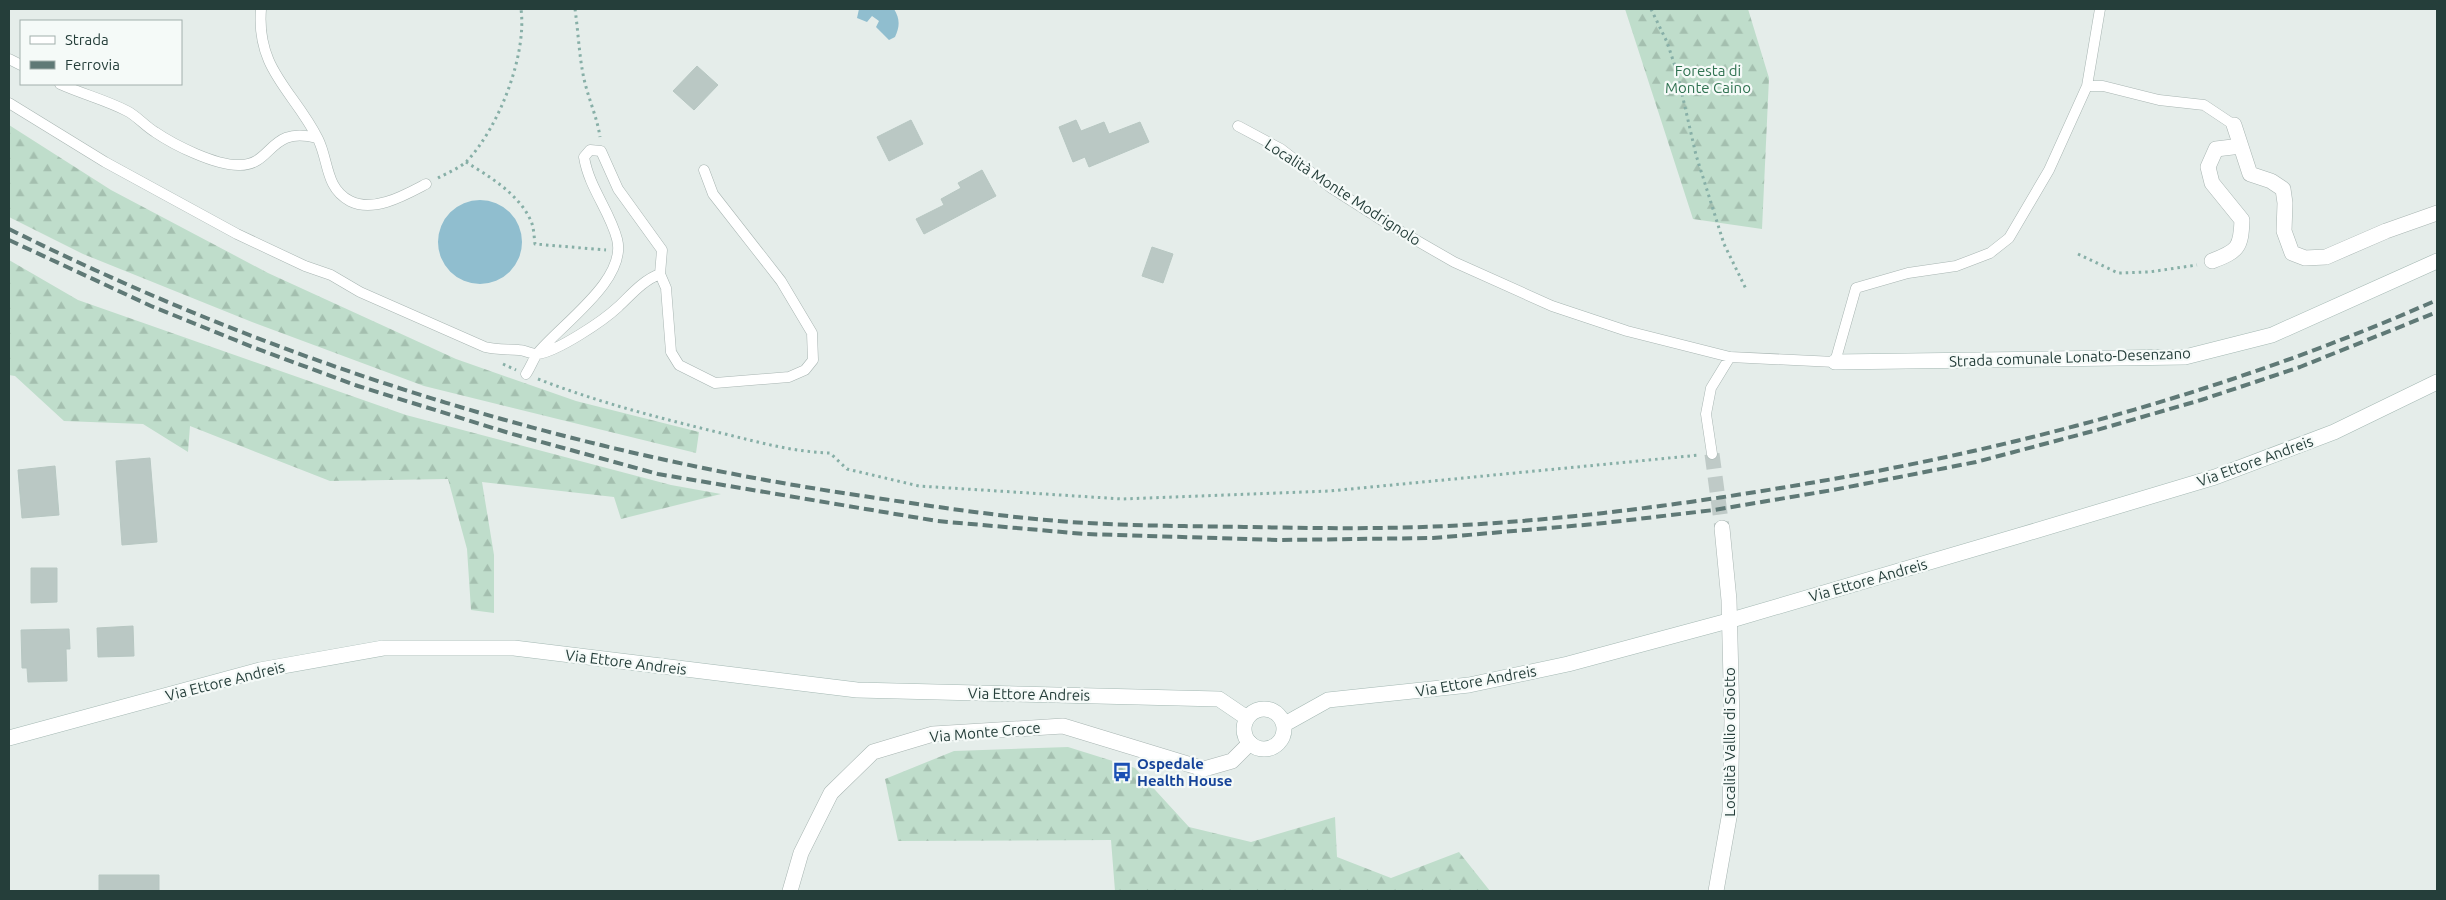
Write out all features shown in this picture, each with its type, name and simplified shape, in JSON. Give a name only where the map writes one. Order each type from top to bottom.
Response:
[{"type":"street","points":[[2234,125],[2250,174],[2271,181],[2284,189],[2284,231],[2292,253],[2305,258],[2326,257],[2386,231],[2437,214]]},
{"type":"street","points":[[2212,261],[2231,254],[2241,241],[2242,220],[2212,183],[2208,166],[2216,148],[2241,146]]},
{"type":"street","name":"Strada comunale Lonato-Desenzano","points":[[1835,362],[2185,357],[2272,335],[2437,261]]},
{"type":"street","name":"Via Ettore Andreis","points":[[1285,724],[1328,700],[1469,685],[1568,664],[1728,621],[2216,477],[2334,432],[2437,382]]},
{"type":"street","name":"Località Vallio di Sotto","points":[[1716,891],[1730,812],[1732,721],[1728,621],[1729,600],[1722,528]]},
{"type":"street","name":"Via Ettore Andreis","points":[[9,738],[260,670],[383,648],[514,648],[857,690],[1219,698],[1247,718]]},
{"type":"street","points":[[1268,708],[1281,717],[1285,724],[1285,732],[1278,745],[1263,749],[1250,743],[1245,736],[1244,727],[1247,718],[1252,712],[1268,708]]},
{"type":"street","name":"Via Monte Croce","points":[[790,891],[801,853],[830,793],[873,752],[933,734],[1063,726],[1204,769],[1232,761],[1250,743]]},
{"type":"lane","points":[[261,9],[260,22],[264,51],[275,75],[317,138],[328,175],[336,190],[351,202],[366,204],[395,201],[426,184]]},
{"type":"lane","points":[[1835,362],[1856,288],[1908,273],[1956,266],[1990,253],[2009,238],[2049,170],[2087,86],[2100,9]]},
{"type":"lane","points":[[63,85],[128,111],[155,132],[222,163],[240,166],[251,163],[290,135],[301,134],[317,138]]},
{"type":"lane","points":[[2087,86],[2103,86],[2159,100],[2204,106],[2234,125]]},
{"type":"lane","points":[[9,103],[105,162],[237,234],[288,258],[331,275],[360,292],[485,347],[500,351],[520,350],[537,354],[557,347],[615,310],[644,283],[660,274]]},
{"type":"lane","name":"Località Monte Modrignolo","points":[[1238,126],[1281,149],[1330,187],[1388,224],[1454,262],[1552,306],[1627,330],[1730,357],[1835,362]]},
{"type":"lane","points":[[526,374],[537,354],[572,321],[603,284],[618,260],[617,238],[586,171],[584,157],[590,150],[602,151],[618,189],[662,250],[660,274],[666,288],[671,352],[679,365],[715,382],[789,377],[805,370],[813,360],[812,333],[781,280],[714,194],[704,170]]},
{"type":"lane","points":[[1712,454],[1706,414],[1711,388],[1730,357]]},
{"type":"path","points":[[426,184],[466,162],[490,130],[505,98],[517,56],[521,9]]},
{"type":"path","points":[[575,9],[582,73],[590,105],[598,121],[602,151]]},
{"type":"path","points":[[1651,9],[1667,42],[1677,72],[1696,155],[1724,244],[1746,289]]},
{"type":"path","points":[[466,162],[490,177],[519,201],[531,222],[535,244],[619,251]]},
{"type":"path","points":[[2078,254],[2118,273],[2187,268],[2212,261]]},
{"type":"path","points":[[830,453],[847,469],[920,486],[1123,499],[1330,492],[1712,454]]},
{"type":"green space","name":"Foresta di Monte Caino","points":[[1625,9],[1748,9],[1769,78],[1762,229],[1693,219]]},
{"type":"green space","points":[[9,125],[111,190],[268,273],[456,359],[576,401],[699,432],[696,453],[424,386],[252,322],[83,254],[9,217]]},
{"type":"green space","points":[[9,260],[78,300],[406,415],[671,485],[721,494],[621,519],[614,497],[482,482],[494,555],[494,613],[471,610],[467,549],[448,479],[330,481],[190,426],[188,452],[143,424],[64,421],[15,376],[9,375]]},
{"type":"green space","points":[[1068,747],[1135,768],[1189,827],[1251,842],[1335,817],[1337,857],[1391,878],[1459,852],[1490,891],[1115,891],[1111,840],[898,841],[885,779],[954,751]]},
{"type":"water","points":[[859,9],[894,9],[899,23],[895,37],[889,40],[876,27],[879,21],[872,16],[867,22],[857,18]]},
{"type":"water","points":[[480,200],[496,203],[510,212],[519,226],[522,242],[519,258],[510,272],[496,281],[480,284],[464,281],[450,272],[441,258],[438,242],[441,226],[450,212],[464,203]]},
{"type":"building","points":[[697,66],[718,85],[694,110],[673,91]]},
{"type":"building","points":[[911,120],[923,144],[889,161],[877,137]]},
{"type":"building","points":[[1076,120],[1081,131],[1104,122],[1109,134],[1140,122],[1149,142],[1089,167],[1085,157],[1073,162],[1059,127]]},
{"type":"building","points":[[982,170],[996,196],[924,234],[916,219],[944,205],[941,199],[961,188],[958,183]]},
{"type":"building","points":[[1152,247],[1173,254],[1163,283],[1142,276]]},
{"type":"building","points":[[150,458],[157,542],[122,545],[116,461]]},
{"type":"building","points":[[55,466],[59,515],[22,518],[18,470]]},
{"type":"building","points":[[31,568],[57,568],[57,602],[31,603]]},
{"type":"building","points":[[133,626],[134,656],[98,657],[97,628]]},
{"type":"building","points":[[69,629],[70,649],[66,649],[67,681],[28,682],[27,668],[22,668],[21,630]]},
{"type":"building","points":[[99,875],[159,875],[159,891],[99,891]]},
{"type":"tunnel","points":[[1712,454],[1722,528]]},
{"type":"railway","points":[[9,229],[112,278],[216,322],[322,362],[429,397],[538,429],[647,456],[758,479],[870,497],[1020,517],[1070,522],[1136,525],[1291,528],[1472,525],[1569,517],[1810,483],[1971,452],[2130,411],[2285,361],[2362,332],[2437,300]]},
{"type":"railway","points":[[9,240],[151,306],[255,348],[358,386],[509,433],[658,474],[937,521],[1085,534],[1280,540],[1433,538],[1595,524],[1714,510],[1833,490],[1976,462],[2201,400],[2300,367],[2437,312]]},
{"type":"place","name":"Ospedale Health House","points":[[1122,772]]}]
